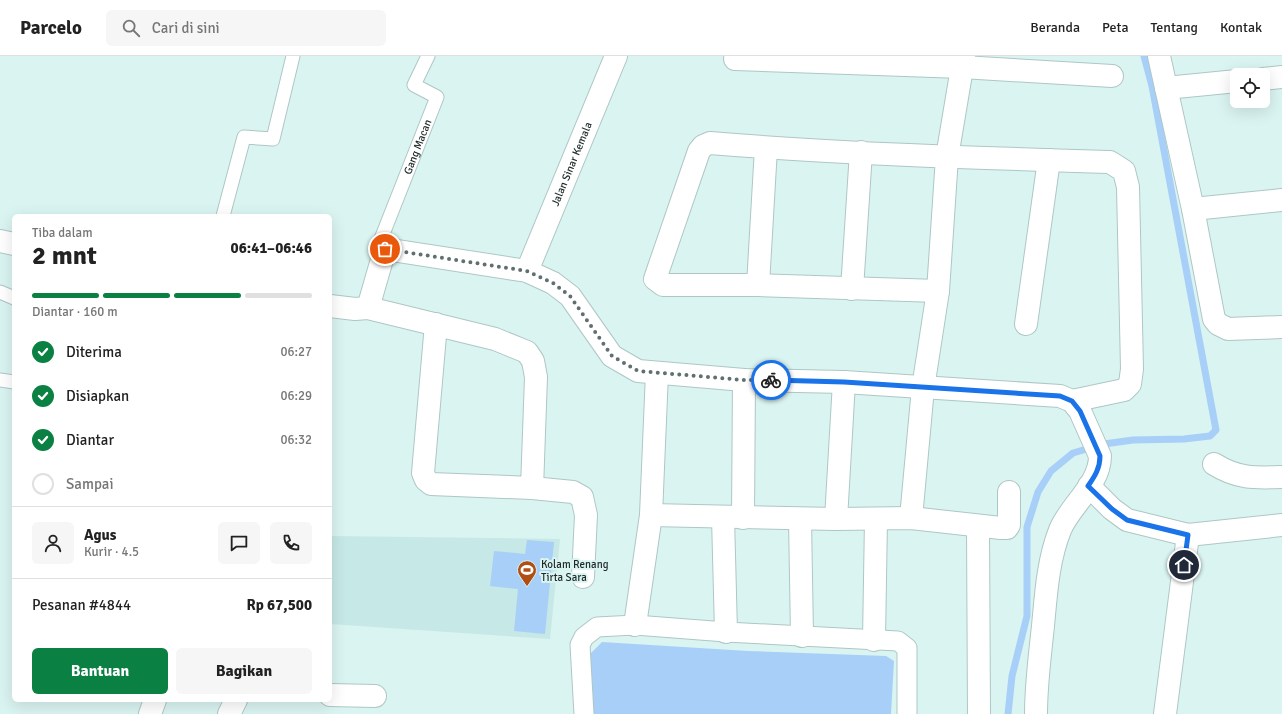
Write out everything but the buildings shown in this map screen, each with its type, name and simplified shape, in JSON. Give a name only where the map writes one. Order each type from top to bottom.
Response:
[{"type":"street","name":"Jalan Sinar Kemala","points":[[527,271],[616,56]]},
{"type":"street","points":[[1159,56],[1193,210],[1214,318],[1218,324],[1228,330],[1282,327]]},
{"type":"street","points":[[735,59],[963,62],[1112,76]]},
{"type":"street","points":[[911,518],[923,388],[938,291],[947,157],[963,62]]},
{"type":"street","points":[[1270,78],[1282,77]]},
{"type":"street","points":[[1166,88],[1230,82]]},
{"type":"street","points":[[938,291],[758,285],[663,285],[655,279],[699,151],[703,146],[710,143],[766,148],[947,157],[1110,162],[1124,171],[1128,187],[1132,369],[1130,384],[1124,390],[1072,401]]},
{"type":"street","points":[[758,285],[766,148]]},
{"type":"street","points":[[852,288],[861,152]]},
{"type":"street","points":[[1026,324],[1049,160]]},
{"type":"street","points":[[1193,210],[1282,200]]},
{"type":"street","points":[[0,241],[12,244]]},
{"type":"street","points":[[368,308],[385,249],[527,271],[553,283],[570,296],[612,356],[638,371],[744,380],[844,382],[1060,396],[1072,401],[1080,411],[1096,446],[1100,463],[1096,475],[1061,529],[1046,588],[1036,689],[1036,714]]},
{"type":"street","points":[[332,306],[354,309],[368,308],[495,339],[527,352],[533,361],[536,377],[532,488]]},
{"type":"street","points":[[436,324],[423,473],[426,480],[431,484],[532,488],[573,492],[582,497],[586,515],[583,577]]},
{"type":"street","points":[[635,625],[651,515],[657,373]]},
{"type":"street","points":[[726,632],[744,380]]},
{"type":"street","points":[[836,519],[844,382]]},
{"type":"street","points":[[1214,464],[1228,473],[1240,476],[1282,477]]},
{"type":"street","points":[[1088,486],[1112,509],[1127,520],[1188,535],[1282,525]]},
{"type":"street","points":[[651,515],[800,519],[911,518],[1006,528],[1009,525],[1009,492]]},
{"type":"street","points":[[1068,518],[1112,509]]},
{"type":"street","points":[[800,519],[802,636]]},
{"type":"street","points":[[874,640],[876,519]]},
{"type":"street","points":[[978,526],[978,714]]},
{"type":"street","points":[[1165,714],[1188,535]]},
{"type":"street","points":[[584,714],[580,644],[584,637],[597,627],[635,625],[726,632],[898,641],[907,648],[907,714]]},
{"type":"street","points":[[332,695],[375,696]]},
{"type":"street","points":[[150,714],[154,702]]},
{"type":"street","points":[[229,714],[235,702]]},
{"type":"lane","points":[[224,214],[244,137],[272,139],[292,56]]},
{"type":"lane","name":"Gang Macan","points":[[385,249],[380,239],[436,97],[414,85],[428,56]]},
{"type":"lane","points":[[0,292],[12,297]]},
{"type":"lane","points":[[0,380],[12,382]]},
{"type":"shaded area","points":[[332,536],[560,539],[550,639],[332,624]]},
{"type":"water","name":"Kolam Renang Tirta Sara","points":[[527,540],[554,542],[545,634],[514,631],[518,589],[490,586],[494,551],[525,554]]},
{"type":"water","points":[[602,642],[748,651],[886,656],[894,661],[891,714],[594,714],[590,675],[591,653]]},
{"type":"waterway","points":[[1008,714],[1012,676],[1027,616],[1027,527],[1038,492],[1051,471],[1073,453],[1104,444],[1133,440],[1184,439],[1210,436],[1216,430],[1152,86],[1144,56]]},
{"type":"way so far","points":[[385,249],[527,271],[553,283],[570,296],[612,356],[625,365],[638,371],[744,380],[771,380]]},
{"type":"place","name":"Kolam Renang Tirta Sara","points":[[527,587]]},
{"type":"route","points":[[771,380],[844,382],[1060,396],[1072,401],[1080,411],[1100,456],[1100,463],[1096,475],[1088,486],[1112,509],[1127,520],[1188,535],[1184,565]]}]
